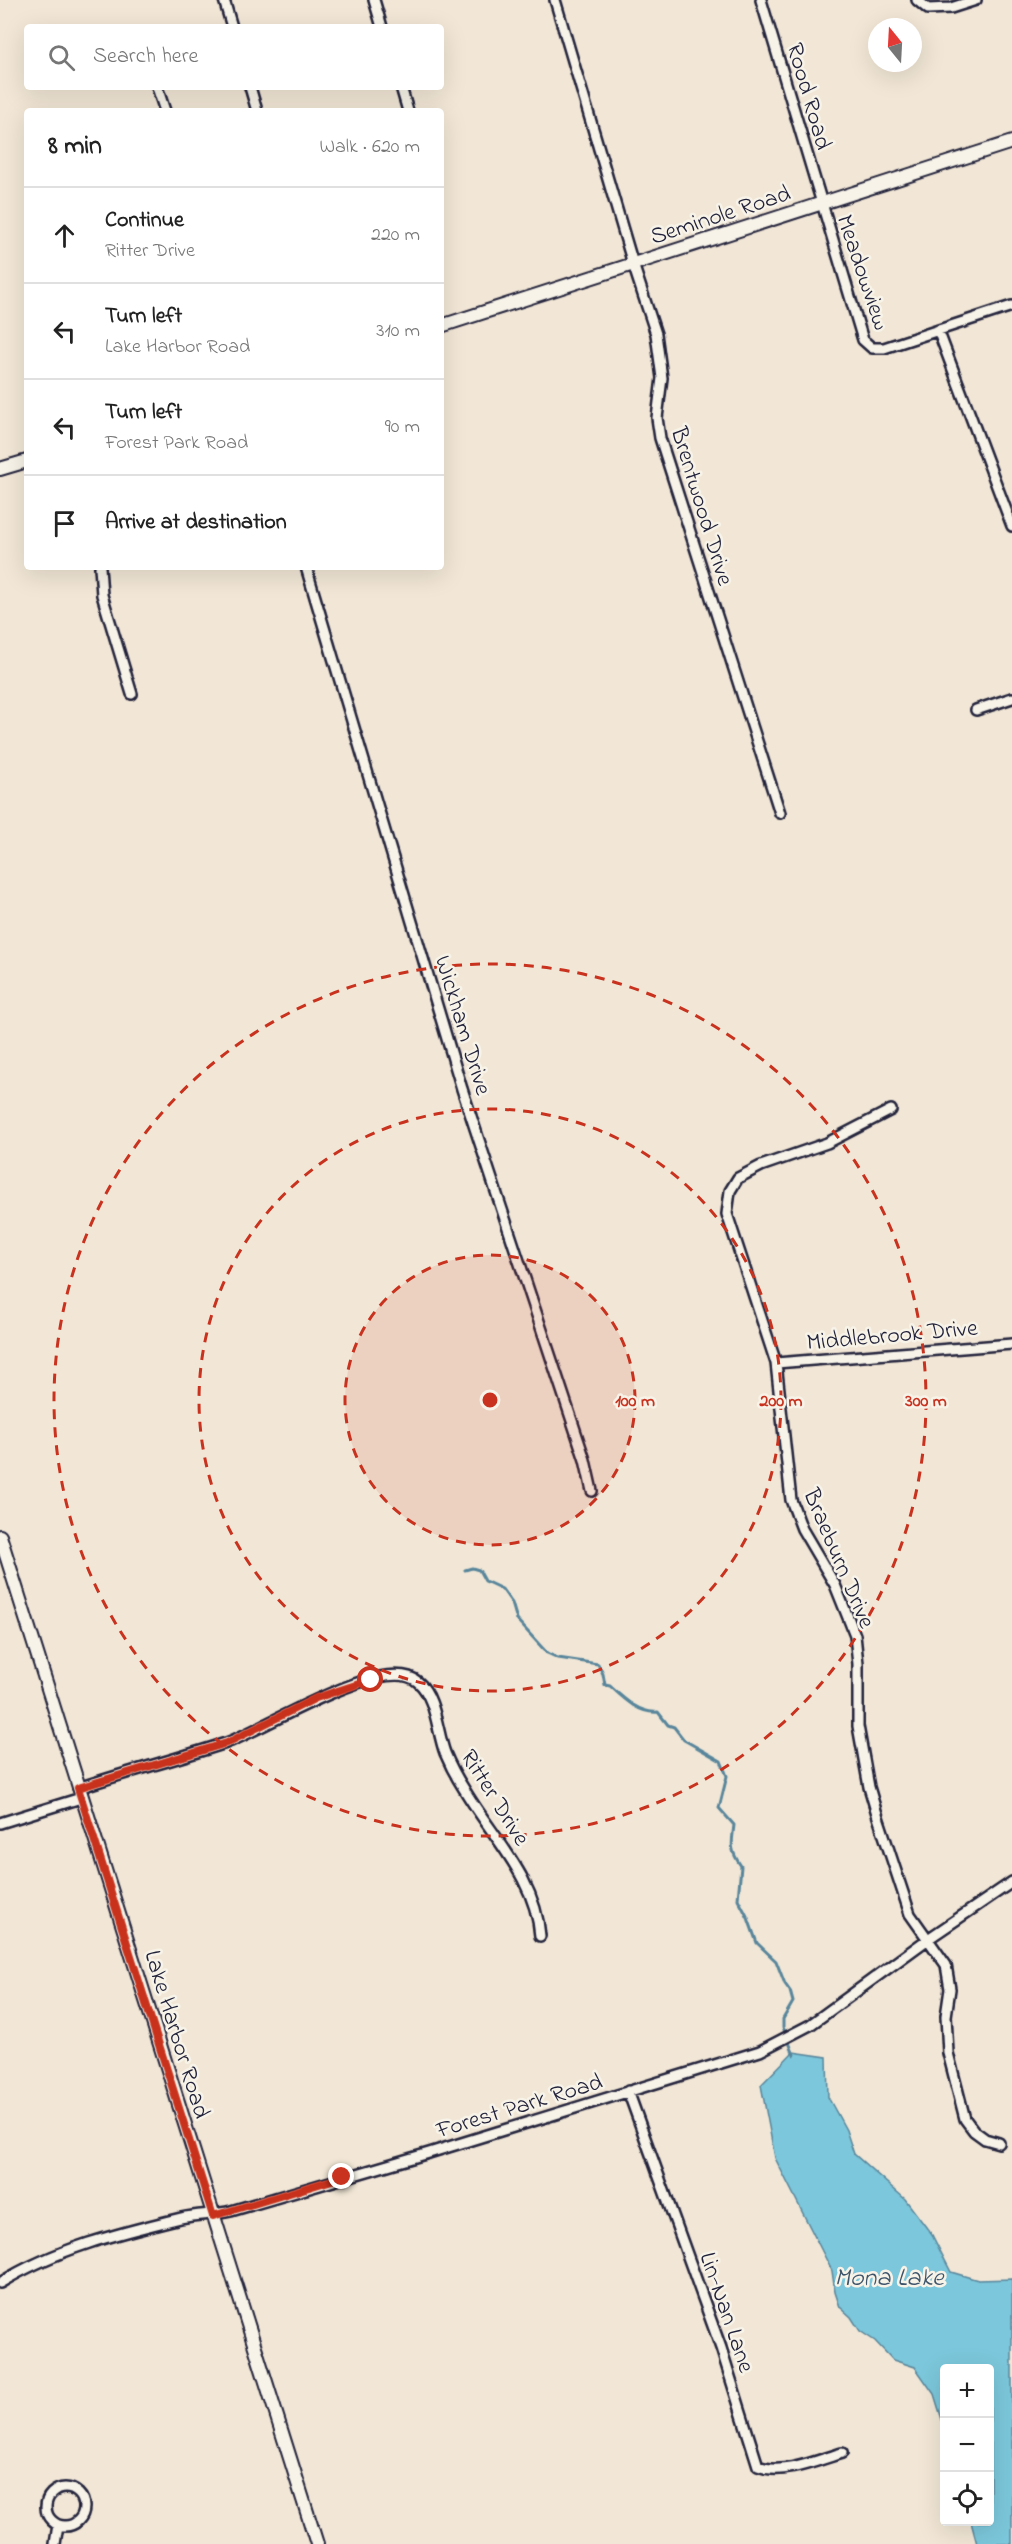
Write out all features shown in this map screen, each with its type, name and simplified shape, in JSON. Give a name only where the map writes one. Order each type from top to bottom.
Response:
[{"type":"street","points":[[224,0],[231,24]]},
{"type":"street","points":[[374,0],[381,24]]},
{"type":"street","name":"Brentwood Drive","points":[[555,0],[656,334],[662,378],[657,418],[660,438],[780,813]]},
{"type":"street","name":"Rood Road","points":[[761,0],[821,204]]},
{"type":"street","points":[[917,0],[928,9],[951,8],[976,0]]},
{"type":"street","points":[[158,90],[164,108]]},
{"type":"street","points":[[251,90],[256,108]]},
{"type":"street","points":[[402,90],[407,108]]},
{"type":"street","name":"Seminole Road","points":[[444,325],[1012,142]]},
{"type":"street","name":"Meadowview","points":[[821,204],[859,332],[867,345],[872,348],[884,348],[1012,306]]},
{"type":"street","points":[[938,330],[1012,526]]},
{"type":"street","points":[[0,469],[24,462]]},
{"type":"street","points":[[100,570],[102,595],[132,694]]},
{"type":"street","name":"Wickham Drive","points":[[307,570],[462,1089],[585,1460],[592,1491]]},
{"type":"street","points":[[976,710],[1012,698]]},
{"type":"street","name":"Braeburn Drive","points":[[891,1110],[827,1143],[761,1166],[738,1178],[730,1191],[727,1214],[776,1363],[791,1500],[802,1528],[836,1585],[855,1635],[858,1664],[858,1726],[869,1787],[910,1914],[946,1965],[950,1989],[946,2016],[948,2053],[965,2119],[974,2131],[985,2139],[999,2143]]},
{"type":"street","name":"Middlebrook Drive","points":[[776,1363],[1012,1344]]},
{"type":"street","name":"Lake Harbor Road","points":[[0,1536],[317,2544]]},
{"type":"street","name":"Ritter Drive","points":[[0,1823],[227,1743],[316,1698],[381,1677],[410,1676],[424,1689],[446,1754],[465,1790],[499,1839],[530,1891],[538,1917],[540,1936]]},
{"type":"street","name":"Forest Park Road","points":[[0,2283],[73,2248],[184,2217],[213,2216],[429,2153],[769,2047],[800,2031],[1012,1882]]},
{"type":"street","name":"Lin-Nan Lane","points":[[628,2091],[721,2348],[758,2466],[766,2469],[792,2467],[842,2453]]},
{"type":"street","points":[[58,2490],[71,2490],[83,2502],[83,2514],[80,2519],[70,2525],[58,2525],[49,2517],[46,2504],[48,2498],[58,2490]]},
{"type":"street","points":[[55,2544],[58,2525]]},
{"type":"water","name":"Mona Lake","points":[[793,2052],[827,2057],[828,2097],[846,2130],[854,2154],[905,2199],[932,2235],[951,2272],[978,2280],[1012,2279],[1012,2544],[977,2544],[972,2526],[994,2526],[994,2364],[940,2364],[940,2413],[934,2394],[915,2367],[893,2360],[875,2341],[860,2331],[851,2317],[840,2307],[832,2271],[775,2158],[761,2085]]},
{"type":"waterway","points":[[465,1570],[472,1568],[479,1570],[485,1581],[502,1589],[512,1603],[517,1620],[547,1653],[558,1658],[598,1664],[605,1685],[610,1686],[638,1708],[658,1712],[684,1740],[721,1761],[727,1776],[719,1808],[734,1825],[733,1850],[741,1866],[738,1899],[757,1943],[776,1961],[790,1991],[793,2002],[783,2019],[783,2027],[794,2055]]},
{"type":"route","points":[[342,2177],[213,2216],[78,1788],[227,1743],[257,1730],[316,1698],[371,1680]]}]
